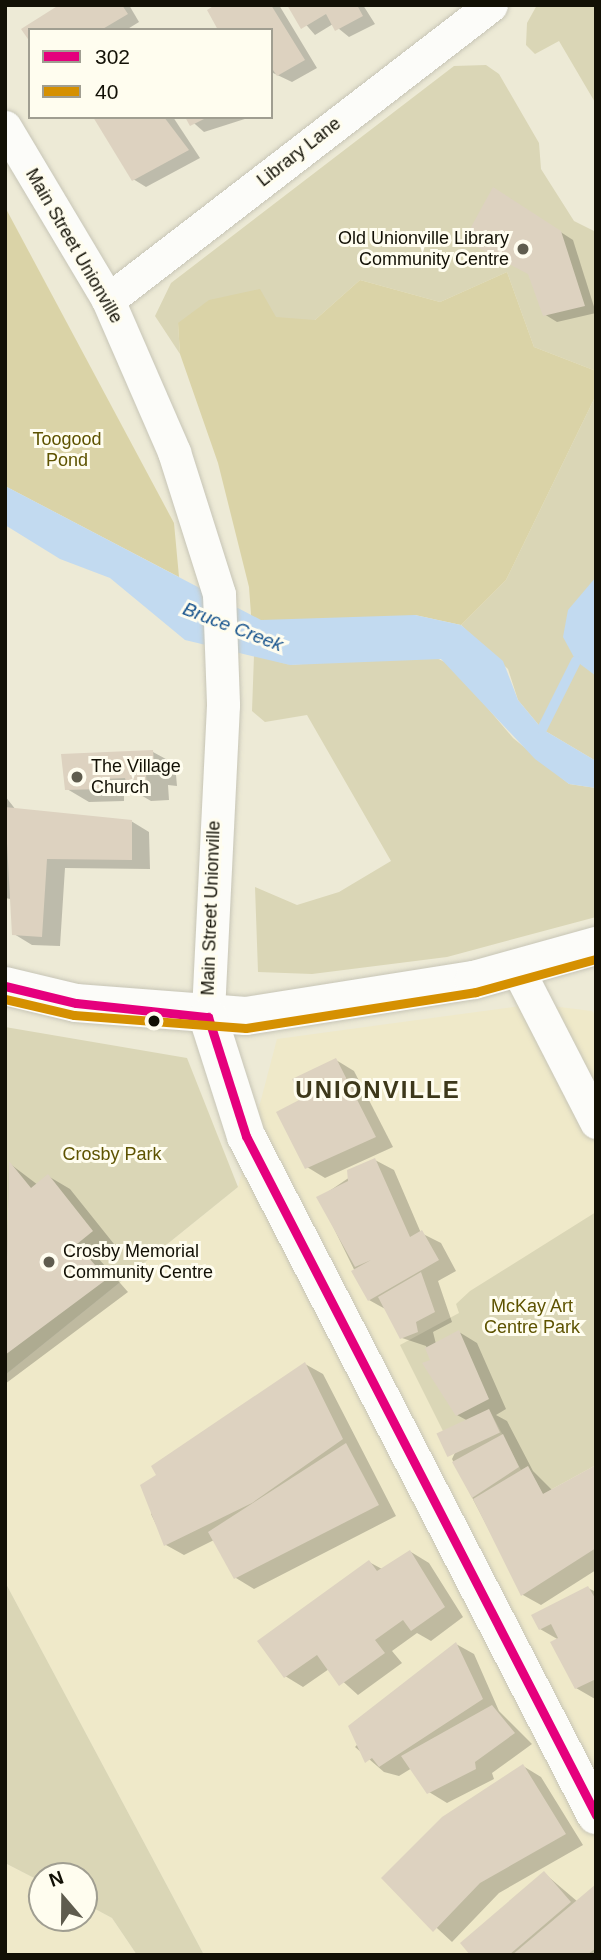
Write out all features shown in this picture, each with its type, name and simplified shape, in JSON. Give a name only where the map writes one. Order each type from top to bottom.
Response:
[{"type":"main road","points":[[5,986],[76,1003],[208,1017],[385,996],[518,970],[596,946]]},
{"type":"main road","name":"Main Street Unionville","points":[[208,1017],[246,1136],[596,1815]]},
{"type":"street","name":"Library Lane","points":[[108,300],[491,5]]},
{"type":"street","name":"Main Street Unionville","points":[[5,127],[108,300],[174,452],[219,594],[222,664],[208,1017]]},
{"type":"street","points":[[518,970],[596,1122]]},
{"type":"shaded area","points":[[535,1004],[592,1011],[596,1017],[596,1955],[204,1955],[5,1582],[5,1375],[238,1187],[277,1039]]},
{"type":"shaded area","points":[[5,1863],[28,1875],[28,1932],[98,1932],[98,1910],[112,1918],[137,1955],[5,1955]]},
{"type":"green space","points":[[537,5],[596,5],[596,104],[559,41],[535,54],[526,45],[527,23]]},
{"type":"green space","points":[[486,65],[499,74],[539,143],[541,169],[574,221],[596,232],[596,371],[534,347],[507,272],[440,302],[360,280],[315,320],[178,323],[180,354],[155,316],[171,283],[454,66]]},
{"type":"green space","name":"Toogood Pond","points":[[5,207],[174,523],[179,577],[5,486]]},
{"type":"green space","points":[[507,272],[534,347],[596,371],[596,395],[506,580],[461,625],[415,615],[290,665],[254,655],[249,587],[218,463],[180,354],[178,323],[209,300],[260,289],[276,317],[315,320],[360,280],[440,302]]},
{"type":"green space","points":[[596,395],[596,761],[542,729],[518,700],[508,669],[461,625],[506,580]]},
{"type":"green space","points":[[428,654],[451,665],[513,738],[569,784],[596,788],[596,917],[447,957],[312,974],[258,972],[255,887],[297,905],[339,892],[391,861],[307,715],[265,722],[252,711],[254,655],[290,665]]},
{"type":"green space","name":"Crosby Park","points":[[5,1027],[187,1058],[238,1187],[5,1375]]},
{"type":"green space","name":"McKay Art Centre Park","points":[[596,1212],[596,1465],[543,1494],[528,1466],[521,1470],[489,1409],[445,1435],[400,1345],[459,1313],[456,1304],[470,1291]]},
{"type":"green space","points":[[5,1582],[204,1955],[137,1955],[112,1918],[98,1910],[98,1862],[28,1862],[28,1875],[5,1863]]},
{"type":"water","name":"Bruce Creek","points":[[5,486],[261,620],[415,615],[461,625],[503,661],[518,700],[542,729],[596,761],[596,788],[569,784],[535,759],[441,659],[290,665],[185,640],[110,578],[60,559],[5,525]]},
{"type":"water","points":[[596,577],[596,676],[576,661],[563,637],[568,610]]},
{"type":"building","points":[[59,5],[122,5],[128,14],[104,28],[28,28],[28,39],[21,29]]},
{"type":"building","points":[[215,5],[271,5],[305,60],[277,76],[273,70],[273,28],[217,28],[207,10]]},
{"type":"building","points":[[287,5],[357,5],[363,16],[335,31],[326,14],[301,29]]},
{"type":"building","points":[[94,119],[166,119],[189,150],[132,181]]},
{"type":"building","points":[[186,119],[204,119],[190,126]]},
{"type":"building","name":"Old Unionville Library Community Centre","points":[[493,187],[561,231],[585,306],[543,316],[528,274],[464,240]]},
{"type":"building","points":[[153,750],[155,774],[146,774],[147,788],[128,790],[125,778],[102,779],[102,789],[65,790],[61,754]]},
{"type":"building","points":[[5,807],[132,820],[132,860],[47,859],[42,937],[12,935]]},
{"type":"building","points":[[336,1058],[376,1137],[305,1169],[276,1112],[301,1099],[292,1079]]},
{"type":"building","points":[[375,1158],[410,1237],[422,1230],[439,1260],[368,1301],[351,1271],[371,1260],[355,1267],[316,1197],[348,1181],[347,1170]]},
{"type":"building","name":"Crosby Memorial Community Centre","points":[[9,1161],[31,1188],[48,1174],[93,1231],[77,1244],[107,1279],[5,1355]]},
{"type":"building","points":[[421,1272],[435,1312],[416,1322],[418,1332],[400,1339],[378,1297]]},
{"type":"building","points":[[459,1330],[489,1399],[456,1416],[422,1363],[430,1360],[425,1348]]},
{"type":"building","points":[[305,1362],[343,1439],[252,1503],[164,1546],[140,1485],[156,1475],[151,1466]]},
{"type":"building","points":[[489,1409],[500,1433],[447,1457],[436,1434]]},
{"type":"building","points":[[503,1434],[519,1467],[472,1498],[452,1462]]},
{"type":"building","points":[[346,1443],[379,1505],[234,1579],[208,1532]]},
{"type":"building","points":[[596,1465],[596,1548],[521,1596],[473,1499],[528,1466],[543,1494]]},
{"type":"building","points":[[410,1550],[445,1607],[411,1631],[403,1620],[375,1640],[385,1653],[339,1686],[317,1655],[284,1678],[257,1641],[369,1560],[377,1571]]},
{"type":"building","points":[[588,1586],[596,1600],[596,1679],[575,1689],[550,1642],[558,1638],[551,1624],[539,1630],[531,1615]]},
{"type":"building","points":[[456,1642],[483,1699],[379,1767],[372,1758],[365,1763],[348,1726]]},
{"type":"building","points":[[492,1705],[515,1733],[475,1762],[476,1769],[427,1794],[401,1756]]},
{"type":"building","points":[[523,1764],[566,1834],[480,1883],[433,1932],[381,1878],[442,1817]]},
{"type":"building","points":[[544,1871],[571,1902],[509,1955],[470,1955],[460,1943]]},
{"type":"building","points":[[596,1884],[596,1948],[587,1955],[512,1955]]},
{"type":"waterway","points":[[542,729],[576,661]]},
{"type":"transit line","name":"40","points":[[5,999],[74,1015],[246,1028],[476,992],[596,959]]},
{"type":"transit line","name":"302","points":[[5,986],[76,1003],[208,1017]]},
{"type":"transit line","name":"302","points":[[208,1017],[246,1136],[596,1815]]},
{"type":"place","name":"Old Unionville Library Community Centre","points":[[523,249]]},
{"type":"place","name":"The Village Church","points":[[77,777]]},
{"type":"place","name":"Crosby Memorial Community Centre","points":[[49,1262]]},
{"type":"district","name":"UNIONVILLE","points":[[378,1090]]}]
